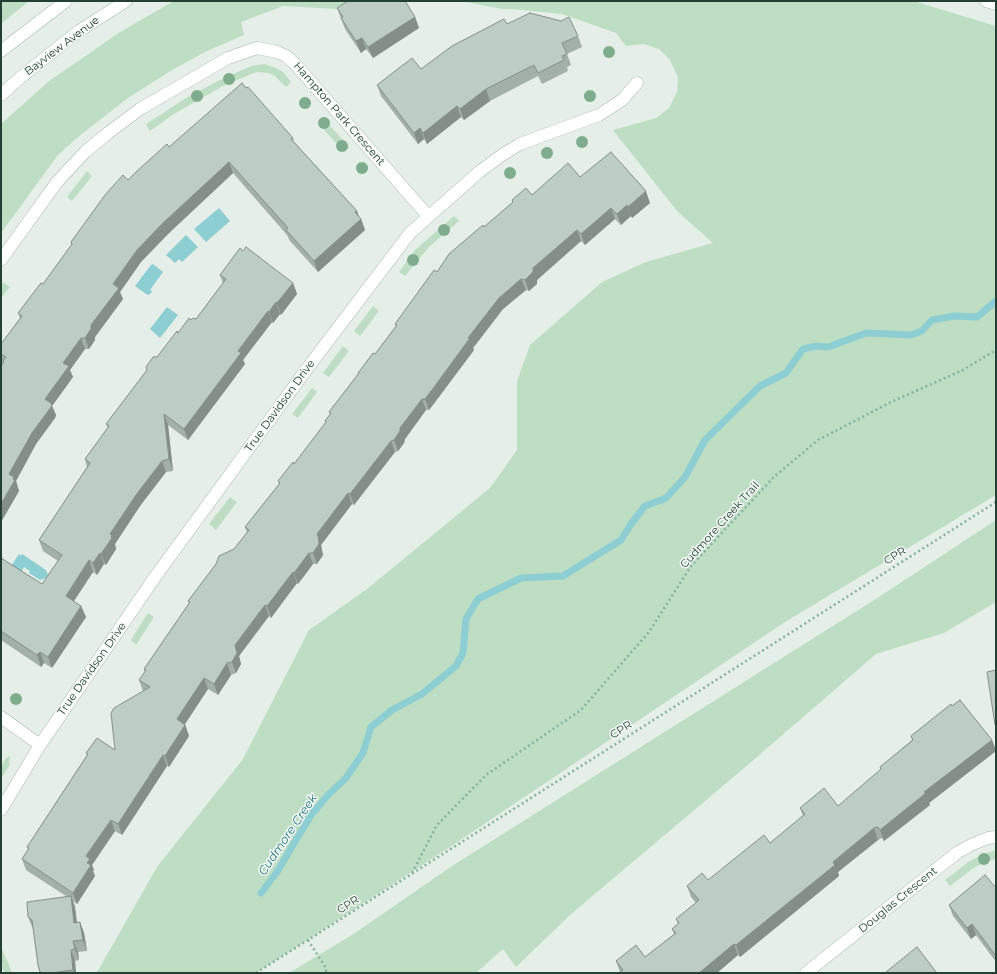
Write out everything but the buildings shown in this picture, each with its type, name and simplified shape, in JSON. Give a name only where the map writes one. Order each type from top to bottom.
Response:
[{"type":"street","points":[[1,51],[66,1]]},
{"type":"street","name":"Bayview Avenue","points":[[1,95],[78,31],[126,1]]},
{"type":"street","points":[[986,1],[996,4]]},
{"type":"street","name":"Hampton Park Crescent","points":[[1,260],[57,182],[85,152],[140,109],[228,58],[256,48],[277,52],[286,56],[296,65],[428,216]]},
{"type":"street","name":"True Davidson Drive","points":[[1,810],[40,745],[155,577],[306,370],[410,233],[479,172],[502,155],[520,144],[599,115],[622,100],[637,83]]},
{"type":"street","points":[[1,717],[40,745]]},
{"type":"street","name":"Douglas Crescent","points":[[806,973],[958,852],[972,844],[988,838],[996,837]]},
{"type":"path","name":"Cudmore Creek Trail","points":[[411,874],[437,825],[486,775],[581,710],[649,632],[691,566],[774,477],[818,440],[891,402],[963,370],[996,350]]},
{"type":"path","name":"CPR","points":[[256,973],[996,502]]},
{"type":"path","points":[[308,940],[326,968],[326,973]]},
{"type":"green space","points":[[1,1],[29,1],[1,24]]},
{"type":"green space","points":[[174,1],[354,1],[336,9],[283,6],[241,22],[244,35],[207,51],[172,70],[128,98],[78,137],[58,155],[1,233],[1,124],[49,81],[120,32]]},
{"type":"green space","points":[[461,1],[913,1],[996,26],[996,495],[785,622],[453,845],[256,973],[96,973],[157,867],[243,759],[309,630],[367,589],[490,488],[517,450],[517,381],[530,345],[602,282],[646,262],[713,243],[677,211],[613,130],[656,118],[669,108],[677,92],[678,77],[670,60],[659,49],[643,44],[626,46],[616,33],[562,14],[502,9]]},
{"type":"green space","points":[[264,64],[283,72],[291,82],[286,87],[275,76],[269,73],[256,72],[223,86],[174,114],[150,131],[146,124],[186,98],[218,81],[251,66]]},
{"type":"green space","points":[[324,119],[349,147],[344,152],[319,124]]},
{"type":"green space","points":[[87,171],[92,176],[72,201],[67,197]]},
{"type":"green space","points":[[454,216],[459,221],[429,247],[405,276],[399,272],[415,250]]},
{"type":"green space","points":[[3,282],[10,287],[1,298],[1,285]]},
{"type":"green space","points":[[373,306],[379,311],[360,336],[354,331]]},
{"type":"green space","points":[[343,346],[349,351],[329,377],[323,373]]},
{"type":"green space","points":[[312,388],[317,392],[298,418],[292,414]]},
{"type":"green space","points":[[230,497],[237,502],[216,530],[209,524]]},
{"type":"green space","points":[[996,520],[996,602],[944,633],[876,654],[570,915],[516,967],[503,949],[476,973],[289,973],[355,933],[452,866],[882,595]]},
{"type":"green space","points":[[148,613],[154,617],[136,645],[131,640]]},
{"type":"green space","points":[[10,756],[9,766],[1,779],[1,766],[6,758]]},
{"type":"green space","points":[[996,850],[996,859],[985,862],[972,869],[950,886],[945,880],[967,863],[981,855]]},
{"type":"green space","points":[[1,947],[12,973],[5,973],[1,966]]},
{"type":"water","points":[[219,208],[230,221],[206,242],[194,229]]},
{"type":"water","points":[[186,235],[198,247],[182,262],[179,259],[175,263],[166,255]]},
{"type":"water","points":[[153,264],[163,272],[150,290],[152,291],[149,295],[135,286]]},
{"type":"water","points":[[167,307],[178,315],[160,338],[150,329]]},
{"type":"water","points":[[19,554],[21,556],[22,554],[46,570],[48,575],[46,578],[40,580],[29,573],[30,571],[24,567],[21,572],[11,566]]},
{"type":"waterway","name":"Cudmore Creek","points":[[261,893],[277,872],[311,815],[329,794],[346,778],[363,753],[371,727],[392,710],[422,694],[456,666],[463,653],[466,619],[478,599],[521,578],[563,576],[621,540],[645,506],[666,498],[685,477],[705,440],[760,386],[786,373],[803,349],[817,346],[828,347],[866,333],[911,335],[922,331],[932,320],[954,316],[977,317],[996,301]]}]
